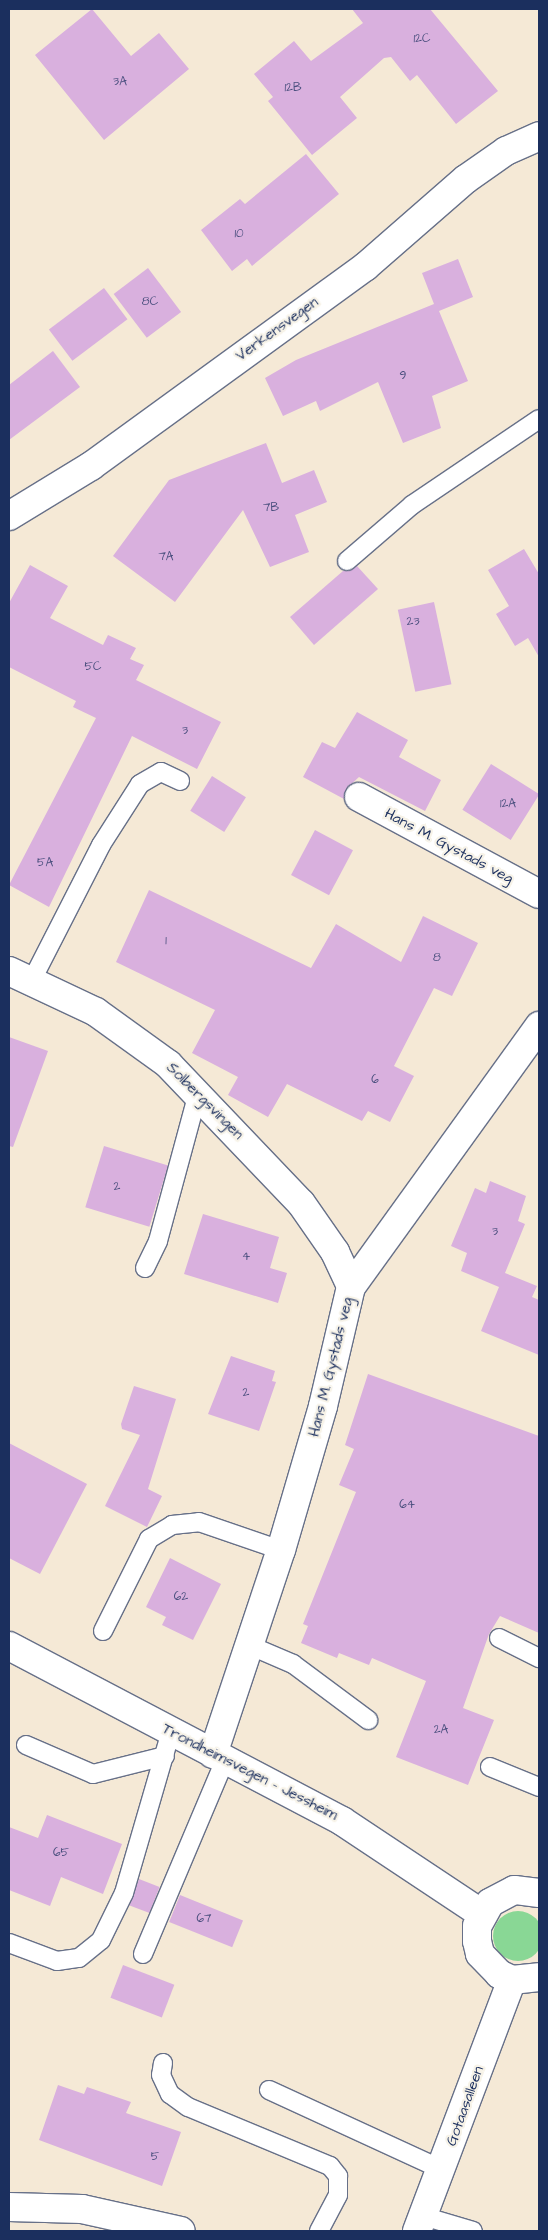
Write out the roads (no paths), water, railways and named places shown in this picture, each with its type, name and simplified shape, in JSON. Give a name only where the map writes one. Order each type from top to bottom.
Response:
[{"type":"street","name":"Verkensvegen","points":[[9,516],[91,466],[365,267],[466,178],[506,151],[539,136]]},
{"type":"street","name":"Hans M. Gystads veg","points":[[359,797],[539,894]]},
{"type":"street","name":"Solbergsvingen","points":[[20,977],[132,1035],[198,1093],[301,1203],[335,1252],[351,1287]]},
{"type":"street","name":"Hans M. Gystads veg","points":[[219,1757],[323,1406],[351,1287],[539,1026]]},
{"type":"street","name":"Trondheimsvegen - Jessheim","points":[[9,1646],[168,1744],[219,1757],[342,1821],[482,1914]]},
{"type":"street","points":[[539,1893],[528,1890],[501,1894],[482,1914],[477,1926],[480,1954],[488,1966],[512,1980],[539,1977]]},
{"type":"street","name":"Gotaasalleen","points":[[420,2224],[512,1980]]},
{"type":"street","points":[[9,2207],[82,2209],[181,2231]]},
{"type":"lane","points":[[347,561],[412,505],[539,419]]},
{"type":"lane","points":[[20,977],[140,784],[161,772],[180,781]]},
{"type":"lane","points":[[145,1268],[162,1226],[198,1093]]},
{"type":"lane","points":[[103,1630],[149,1539],[172,1525],[198,1522],[281,1550]]},
{"type":"lane","points":[[498,1638],[539,1658]]},
{"type":"lane","points":[[251,1646],[293,1664],[368,1720]]},
{"type":"lane","points":[[26,1745],[93,1774],[168,1744]]},
{"type":"lane","points":[[9,1943],[56,1960],[80,1958],[101,1940],[124,1894],[168,1744]]},
{"type":"lane","points":[[143,1954],[219,1757]]},
{"type":"lane","points":[[490,1767],[539,1787]]},
{"type":"lane","points":[[163,2063],[161,2076],[170,2094],[188,2107],[330,2166],[338,2176],[338,2195],[319,2231]]},
{"type":"lane","points":[[269,2090],[441,2169]]},
{"type":"lane","points":[[420,2224],[473,2231]]}]
